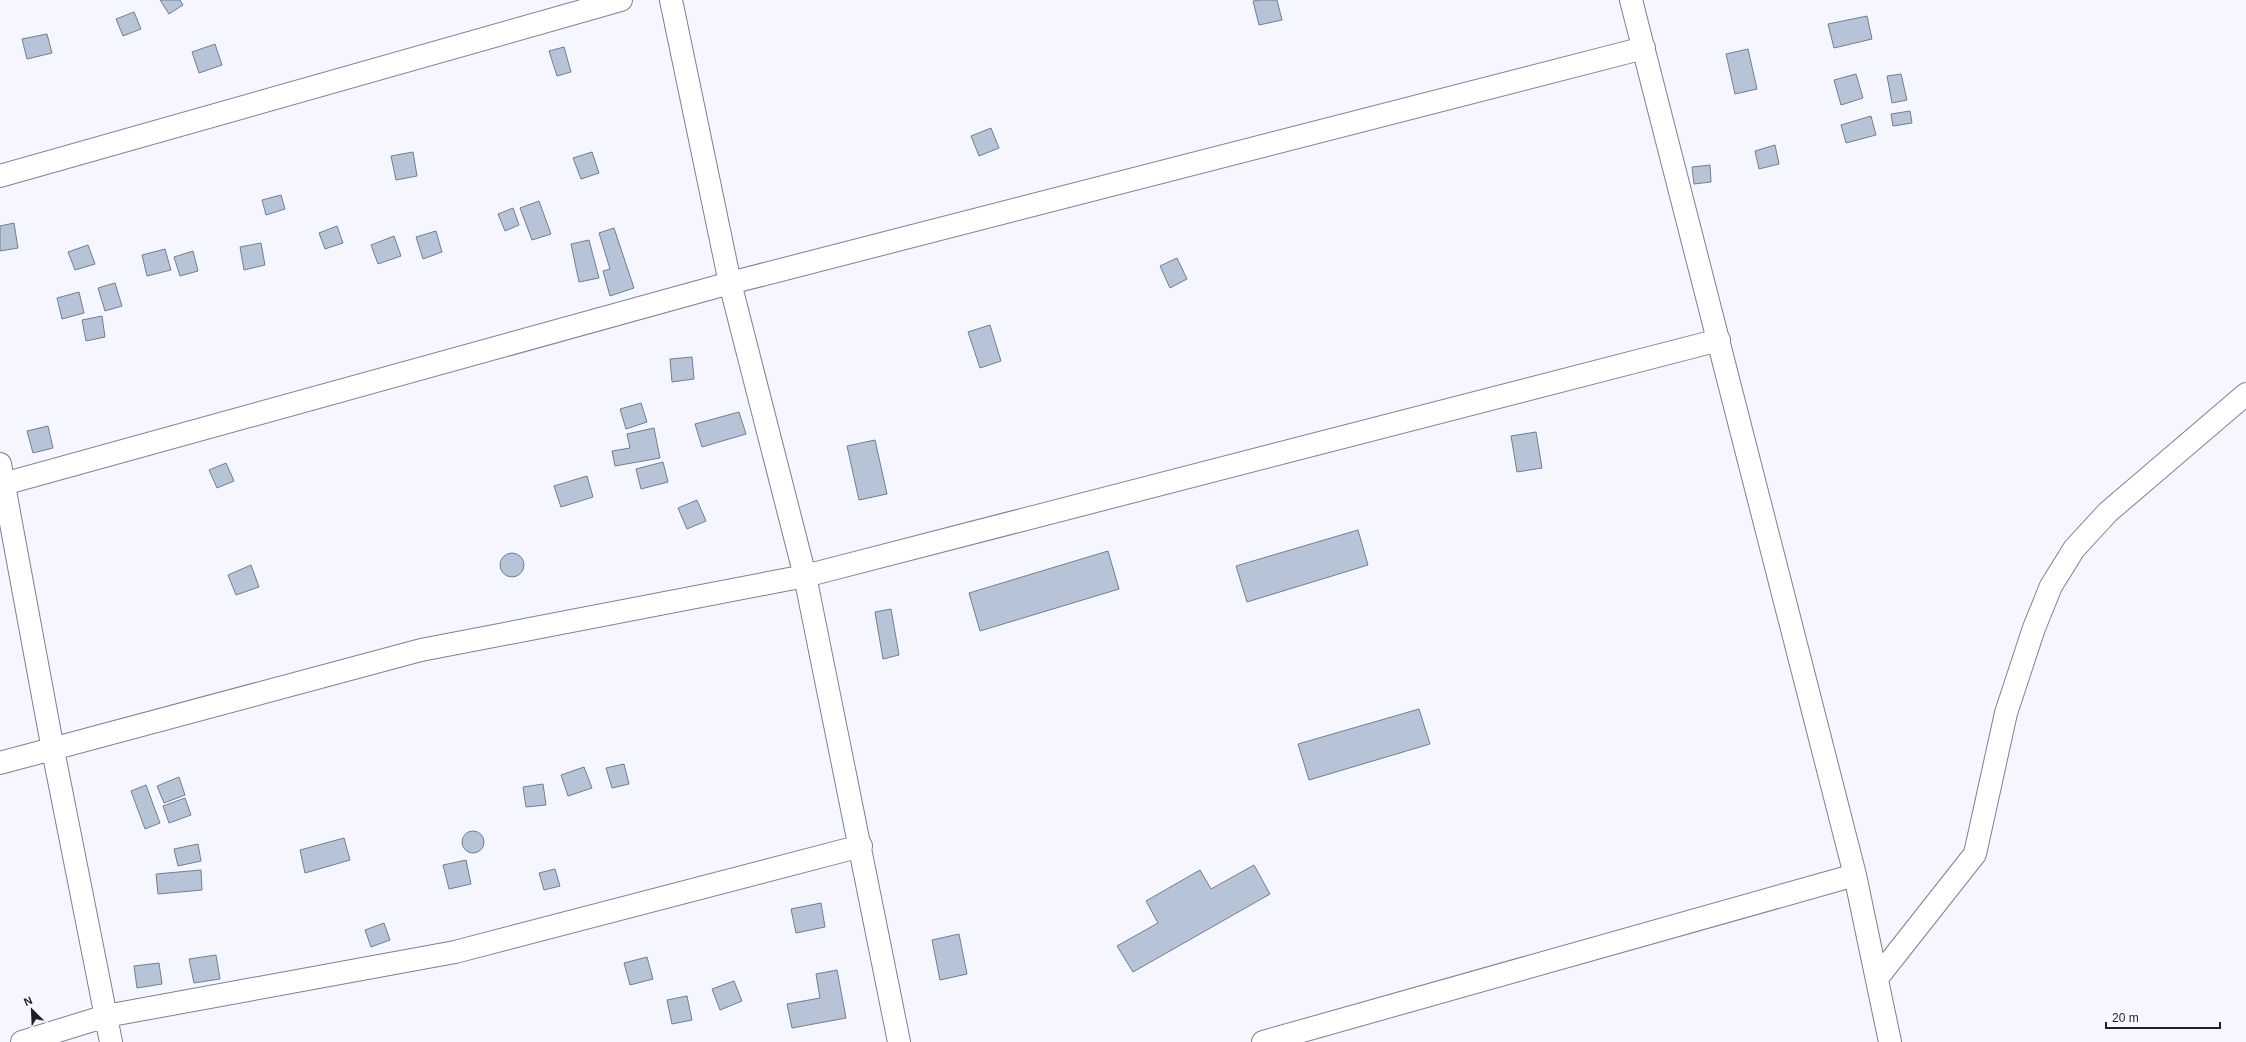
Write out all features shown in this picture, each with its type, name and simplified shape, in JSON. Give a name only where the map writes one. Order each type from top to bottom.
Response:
[{"type":"street","points":[[0,176],[621,0]]},
{"type":"street","points":[[671,0],[730,283],[805,576],[861,846],[899,1042]]},
{"type":"street","points":[[1631,0],[1855,875],[1878,978],[1890,1042]]},
{"type":"street","points":[[111,1042],[1,478],[730,283],[1644,48]]},
{"type":"street","points":[[0,763],[421,650],[805,576],[1719,340]]},
{"type":"street","points":[[1878,978],[1975,854],[2006,714],[2034,628],[2051,586],[2070,555],[2108,512],[2246,394]]},
{"type":"street","points":[[22,1042],[106,1016],[455,952],[861,846]]},
{"type":"street","points":[[1263,1042],[1855,875]]},
{"type":"building","points":[[160,0],[180,0],[183,5],[169,14]]},
{"type":"building","points":[[1277,0],[1282,20],[1259,25],[1253,1]]},
{"type":"building","points":[[134,12],[141,29],[123,36],[116,19]]},
{"type":"building","points":[[1867,16],[1872,39],[1834,48],[1828,24]]},
{"type":"building","points":[[47,34],[52,53],[27,59],[22,39]]},
{"type":"building","points":[[215,44],[222,65],[199,73],[192,52]]},
{"type":"building","points":[[564,47],[571,72],[557,76],[549,51]]},
{"type":"building","points":[[1748,49],[1757,89],[1735,94],[1726,54]]},
{"type":"building","points":[[1856,74],[1863,98],[1841,105],[1834,80]]},
{"type":"building","points":[[1901,74],[1907,100],[1892,103],[1887,76]]},
{"type":"building","points":[[1910,111],[1912,123],[1893,126],[1891,114]]},
{"type":"building","points":[[1871,116],[1876,135],[1846,143],[1841,125]]},
{"type":"building","points":[[991,128],[999,148],[979,156],[971,136]]},
{"type":"building","points":[[1775,145],[1779,164],[1759,169],[1755,151]]},
{"type":"building","points":[[413,152],[417,176],[396,180],[391,156]]},
{"type":"building","points":[[592,152],[599,173],[581,179],[573,158]]},
{"type":"building","points":[[1710,165],[1711,182],[1694,184],[1692,167]]},
{"type":"building","points":[[281,195],[285,209],[266,215],[262,200]]},
{"type":"building","points":[[539,201],[551,234],[532,240],[520,208]]},
{"type":"building","points":[[513,208],[519,225],[505,231],[498,214]]},
{"type":"building","points":[[14,223],[18,248],[0,251],[0,226]]},
{"type":"building","points":[[337,226],[343,243],[325,249],[319,233]]},
{"type":"building","points":[[614,228],[634,288],[610,296],[603,271],[610,269],[599,233]]},
{"type":"building","points":[[436,231],[442,252],[423,259],[416,237]]},
{"type":"building","points":[[394,236],[401,256],[378,264],[371,245]]},
{"type":"building","points":[[589,240],[599,278],[579,282],[571,244]]},
{"type":"building","points":[[261,243],[265,265],[244,270],[240,247]]},
{"type":"building","points":[[88,245],[95,264],[75,270],[68,252]]},
{"type":"building","points":[[165,249],[171,270],[147,276],[142,255]]},
{"type":"building","points":[[193,251],[198,271],[180,276],[174,257]]},
{"type":"building","points":[[1177,258],[1187,279],[1170,288],[1160,266]]},
{"type":"building","points":[[115,283],[122,306],[105,311],[98,288]]},
{"type":"building","points":[[79,292],[84,313],[62,319],[57,298]]},
{"type":"building","points":[[102,316],[105,337],[86,341],[82,320]]},
{"type":"building","points":[[990,325],[1001,361],[980,368],[968,332]]},
{"type":"building","points":[[692,357],[694,379],[672,382],[670,359]]},
{"type":"building","points":[[641,403],[647,422],[626,429],[620,409]]},
{"type":"building","points":[[739,412],[746,434],[702,447],[695,424]]},
{"type":"building","points":[[48,426],[53,448],[33,453],[27,431]]},
{"type":"building","points":[[654,428],[660,458],[615,466],[612,451],[630,448],[627,434]]},
{"type":"building","points":[[1536,432],[1542,468],[1517,472],[1511,436]]},
{"type":"building","points":[[875,440],[887,494],[859,500],[847,446]]},
{"type":"building","points":[[663,462],[668,482],[641,489],[636,469]]},
{"type":"building","points":[[226,463],[234,481],[217,488],[209,470]]},
{"type":"building","points":[[587,476],[593,497],[561,507],[554,486]]},
{"type":"building","points":[[697,500],[706,521],[687,529],[678,508]]},
{"type":"building","points":[[1358,530],[1368,565],[1247,602],[1236,566]]},
{"type":"building","points":[[1108,551],[1119,589],[980,631],[969,593]]},
{"type":"building","points":[[512,553],[517,554],[523,560],[523,570],[517,576],[512,577],[507,576],[501,570],[500,565],[501,560],[507,554]]},
{"type":"building","points":[[251,565],[259,587],[236,595],[228,575]]},
{"type":"building","points":[[891,609],[899,655],[883,659],[875,612]]},
{"type":"building","points":[[1419,709],[1430,744],[1309,780],[1298,744]]},
{"type":"building","points":[[624,764],[629,784],[612,788],[606,768]]},
{"type":"building","points":[[584,767],[592,788],[568,796],[561,775]]},
{"type":"building","points":[[179,777],[185,795],[164,803],[157,786]]},
{"type":"building","points":[[543,784],[546,805],[526,807],[523,787]]},
{"type":"building","points":[[146,785],[160,823],[145,829],[131,791]]},
{"type":"building","points":[[185,798],[191,815],[169,823],[163,806]]},
{"type":"building","points":[[473,831],[481,834],[484,842],[481,850],[473,853],[465,850],[462,842],[465,834]]},
{"type":"building","points":[[344,838],[350,860],[305,873],[300,850]]},
{"type":"building","points":[[198,844],[201,861],[178,866],[174,849]]},
{"type":"building","points":[[466,860],[471,884],[449,889],[443,865]]},
{"type":"building","points":[[1254,865],[1270,894],[1133,972],[1117,946],[1158,923],[1146,901],[1200,870],[1211,889]]},
{"type":"building","points":[[555,869],[560,886],[544,890],[539,873]]},
{"type":"building","points":[[201,870],[202,890],[158,894],[156,874]]},
{"type":"building","points":[[821,903],[825,927],[796,933],[791,909]]},
{"type":"building","points":[[384,923],[390,940],[371,947],[365,930]]},
{"type":"building","points":[[959,934],[967,974],[940,980],[932,940]]},
{"type":"building","points":[[216,955],[220,979],[194,983],[189,959]]},
{"type":"building","points":[[647,957],[653,979],[630,985],[624,963]]},
{"type":"building","points":[[159,963],[162,984],[137,988],[134,966]]},
{"type":"building","points":[[837,970],[846,1018],[792,1028],[787,1004],[820,998],[816,974]]},
{"type":"building","points":[[734,981],[742,1001],[720,1010],[712,989]]},
{"type":"building","points":[[687,996],[692,1020],[672,1024],[667,1000]]}]
